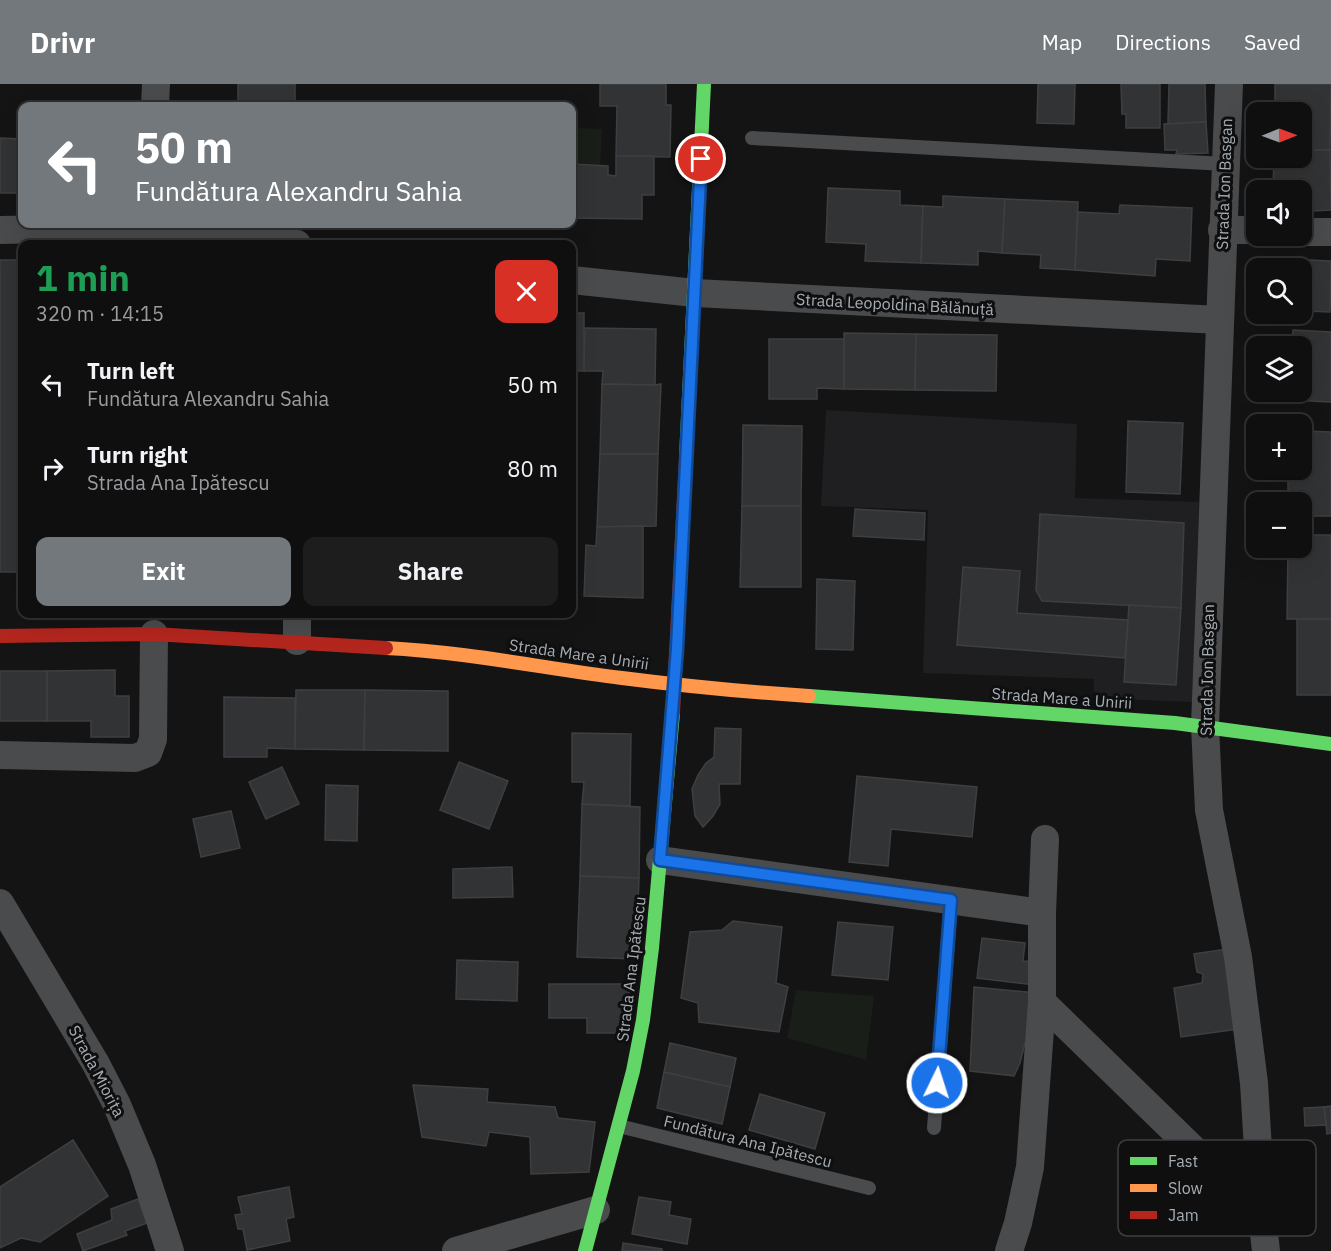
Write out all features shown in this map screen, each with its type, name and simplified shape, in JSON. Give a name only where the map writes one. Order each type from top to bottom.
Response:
[{"type":"main road","name":"Strada Ana Ipătescu","points":[[585,1251],[633,1071],[643,1020],[652,948],[675,685],[704,84]]},
{"type":"main road","name":"Strada Mare a Unirii","points":[[0,636],[154,634],[297,641],[473,655],[621,678],[721,690],[1205,726],[1331,744]]},
{"type":"street","points":[[155,102],[156,84]]},
{"type":"street","name":"Strada Ion Basgan","points":[[1228,84],[1205,726],[1209,810],[1238,957],[1254,1083],[1257,1140]]},
{"type":"street","points":[[0,230],[62,228]]},
{"type":"street","points":[[177,228],[266,240]]},
{"type":"street","points":[[1222,230],[1246,230]]},
{"type":"street","points":[[1312,232],[1331,232]]},
{"type":"street","name":"Strada Leopoldina Bălănuță","points":[[576,280],[695,293],[1219,321]]},
{"type":"street","points":[[297,618],[297,641]]},
{"type":"street","points":[[0,754],[135,758],[148,753],[153,739],[154,634]]},
{"type":"street","points":[[1009,1251],[1018,1223],[1030,1167],[1042,1002],[1045,839]]},
{"type":"street","points":[[660,860],[1042,913]]},
{"type":"street","name":"Strada Miorița","points":[[0,903],[96,1064],[117,1105],[142,1165],[170,1251]]},
{"type":"street","points":[[1042,1002],[1184,1140]]},
{"type":"street","points":[[456,1251],[596,1209]]},
{"type":"street","name":"Strada Ion Basgan","points":[[1264,1236],[1266,1251]]},
{"type":"lane","points":[[752,138],[1225,164]]},
{"type":"lane","points":[[934,1128],[951,900]]},
{"type":"lane","name":"Fundătura Ana Ipătescu","points":[[619,1126],[869,1188]]},
{"type":"shaded area","points":[[576,128],[602,129],[600,166],[576,164]]},
{"type":"shaded area","points":[[826,410],[1077,424],[1075,498],[1199,502],[1192,702],[1094,698],[1094,679],[923,673],[928,510],[821,506]]},
{"type":"shaded area","points":[[796,990],[874,996],[866,1060],[787,1038]]},
{"type":"building","points":[[238,84],[295,84],[295,102],[238,102]]},
{"type":"building","points":[[600,84],[666,84],[666,105],[671,105],[670,157],[616,156],[617,106],[600,106]]},
{"type":"building","points":[[1038,84],[1075,84],[1074,124],[1037,123]]},
{"type":"building","points":[[1121,84],[1160,84],[1160,128],[1126,128],[1126,114],[1122,114]]},
{"type":"building","points":[[1169,84],[1205,84],[1206,122],[1168,124]]},
{"type":"building","points":[[1275,84],[1331,84],[1330,150],[1312,150],[1312,102],[1275,102]]},
{"type":"building","points":[[1206,122],[1208,153],[1176,154],[1177,150],[1165,150],[1164,124]]},
{"type":"building","points":[[0,138],[18,139],[18,193],[0,193]]},
{"type":"building","points":[[1312,150],[1330,150],[1331,210],[1312,210],[1312,180],[1273,180],[1274,168],[1312,168]]},
{"type":"building","points":[[616,156],[654,156],[654,195],[642,195],[642,219],[576,218],[576,164],[608,166],[608,175],[616,176]]},
{"type":"building","points":[[828,188],[900,191],[900,205],[923,206],[921,263],[865,261],[866,244],[826,242]]},
{"type":"building","points":[[943,196],[1005,199],[1002,253],[978,251],[978,265],[921,263],[923,206],[943,207]]},
{"type":"building","points":[[1005,199],[1078,202],[1075,270],[1040,268],[1041,255],[1002,253]]},
{"type":"building","points":[[1120,205],[1192,208],[1190,261],[1156,259],[1155,276],[1075,270],[1078,212],[1119,214]]},
{"type":"building","points":[[0,260],[18,260],[18,572],[0,572]]},
{"type":"building","points":[[1312,260],[1331,261],[1330,312],[1312,311]]},
{"type":"building","points":[[576,313],[584,313],[584,371],[576,371]]},
{"type":"building","points":[[585,328],[656,329],[655,385],[602,384],[603,371],[584,371]]},
{"type":"building","points":[[1293,330],[1331,332],[1331,402],[1312,401],[1312,336],[1293,336]]},
{"type":"building","points":[[844,333],[916,334],[915,390],[844,389]]},
{"type":"building","points":[[916,334],[997,335],[996,391],[915,390]]},
{"type":"building","points":[[769,339],[844,339],[844,389],[817,388],[817,399],[769,399]]},
{"type":"building","points":[[602,384],[661,384],[658,454],[600,454]]},
{"type":"building","points":[[1128,421],[1183,423],[1180,494],[1126,492]]},
{"type":"building","points":[[743,425],[802,426],[801,506],[742,506]]},
{"type":"building","points":[[1312,431],[1331,432],[1331,516],[1312,516],[1312,492],[1288,492],[1288,480],[1312,480]]},
{"type":"building","points":[[600,454],[658,454],[656,526],[597,527]]},
{"type":"building","points":[[742,506],[801,506],[801,587],[740,587]]},
{"type":"building","points":[[855,509],[925,513],[924,540],[853,536]]},
{"type":"building","points":[[1040,514],[1184,523],[1181,608],[1042,601],[1036,590]]},
{"type":"building","points":[[643,526],[643,598],[584,596],[586,545],[596,546],[597,527]]},
{"type":"building","points":[[1312,535],[1331,535],[1331,619],[1287,619],[1288,558],[1312,558]]},
{"type":"building","points":[[963,567],[1020,571],[1017,613],[1128,620],[1125,658],[957,645]]},
{"type":"building","points":[[817,579],[855,581],[853,650],[816,649]]},
{"type":"building","points":[[1129,605],[1181,608],[1176,685],[1124,682]]},
{"type":"building","points":[[1297,619],[1331,619],[1331,695],[1297,695]]},
{"type":"building","points":[[115,670],[115,696],[129,696],[129,737],[91,737],[91,721],[47,721],[47,671]]},
{"type":"building","points":[[0,671],[47,671],[47,721],[0,721]]},
{"type":"building","points":[[296,690],[365,690],[364,750],[295,749]]},
{"type":"building","points":[[365,690],[448,691],[448,751],[364,750]]},
{"type":"building","points":[[224,697],[295,698],[295,749],[267,748],[267,757],[224,757]]},
{"type":"building","points":[[715,728],[741,729],[740,784],[719,784],[720,804],[703,827],[695,816],[692,789],[706,763],[714,757]]},
{"type":"building","points":[[572,733],[631,734],[630,806],[582,804],[584,782],[572,782]]},
{"type":"building","points":[[459,762],[508,781],[489,829],[440,810]]},
{"type":"building","points":[[282,767],[299,804],[266,819],[249,782]]},
{"type":"building","points":[[857,776],[977,787],[972,837],[891,829],[888,866],[849,862]]},
{"type":"building","points":[[326,785],[358,786],[357,841],[325,840]]},
{"type":"building","points":[[582,804],[640,807],[639,878],[580,876]]},
{"type":"building","points":[[231,811],[240,848],[201,857],[193,819]]},
{"type":"building","points":[[512,867],[513,897],[453,898],[453,869]]},
{"type":"building","points":[[580,876],[639,878],[636,959],[577,957]]},
{"type":"building","points":[[733,921],[782,927],[776,983],[788,987],[779,1032],[699,1022],[698,1003],[681,998],[690,932],[722,930]]},
{"type":"building","points":[[838,922],[893,927],[888,980],[832,975]]},
{"type":"building","points":[[982,938],[1025,943],[1023,961],[1037,962],[1035,985],[977,978]]},
{"type":"building","points":[[1227,949],[1238,1029],[1181,1037],[1174,988],[1202,983],[1203,974],[1197,972],[1194,954]]},
{"type":"building","points":[[457,960],[518,962],[517,1001],[456,999]]},
{"type":"building","points":[[549,984],[629,984],[629,1033],[587,1033],[587,1018],[549,1018]]},
{"type":"building","points":[[974,987],[1036,993],[1032,1035],[1025,1043],[1014,1076],[970,1071]]},
{"type":"building","points":[[670,1043],[736,1058],[730,1087],[664,1072]]},
{"type":"building","points":[[664,1072],[730,1087],[722,1124],[657,1108]]},
{"type":"building","points":[[413,1085],[488,1089],[487,1102],[555,1107],[558,1118],[595,1122],[589,1172],[531,1174],[530,1137],[489,1132],[486,1146],[422,1137]]},
{"type":"building","points":[[760,1094],[825,1113],[815,1149],[749,1130]]},
{"type":"building","points":[[1331,1106],[1331,1133],[1327,1134],[1324,1107]]},
{"type":"building","points":[[1324,1107],[1326,1125],[1305,1126],[1304,1108]]},
{"type":"building","points":[[73,1140],[108,1196],[40,1242],[21,1238],[0,1248],[0,1187]]},
{"type":"building","points":[[289,1187],[294,1217],[286,1219],[290,1241],[247,1250],[243,1229],[238,1229],[235,1215],[242,1214],[238,1197]]},
{"type":"building","points":[[639,1197],[671,1202],[669,1215],[691,1219],[687,1244],[632,1234]]},
{"type":"building","points":[[138,1199],[147,1223],[125,1231],[127,1235],[83,1251],[77,1234],[112,1220],[111,1209]]},
{"type":"building","points":[[623,1243],[662,1249],[662,1251],[622,1251]]},
{"type":"traffic: fast","points":[[686,458],[704,84]]},
{"type":"traffic: fast","points":[[809,696],[1175,723],[1331,744]]},
{"type":"traffic: fast","points":[[585,1251],[633,1071],[643,1020],[652,948],[673,713]]},
{"type":"traffic: slow","points":[[386,648],[475,657],[669,684],[809,696]]},
{"type":"traffic: jam","points":[[673,713],[686,458]]},
{"type":"traffic: jam","points":[[0,636],[154,634],[386,648]]},
{"type":"route","points":[[701,159],[675,685],[660,860],[951,900],[937,1083]]}]
